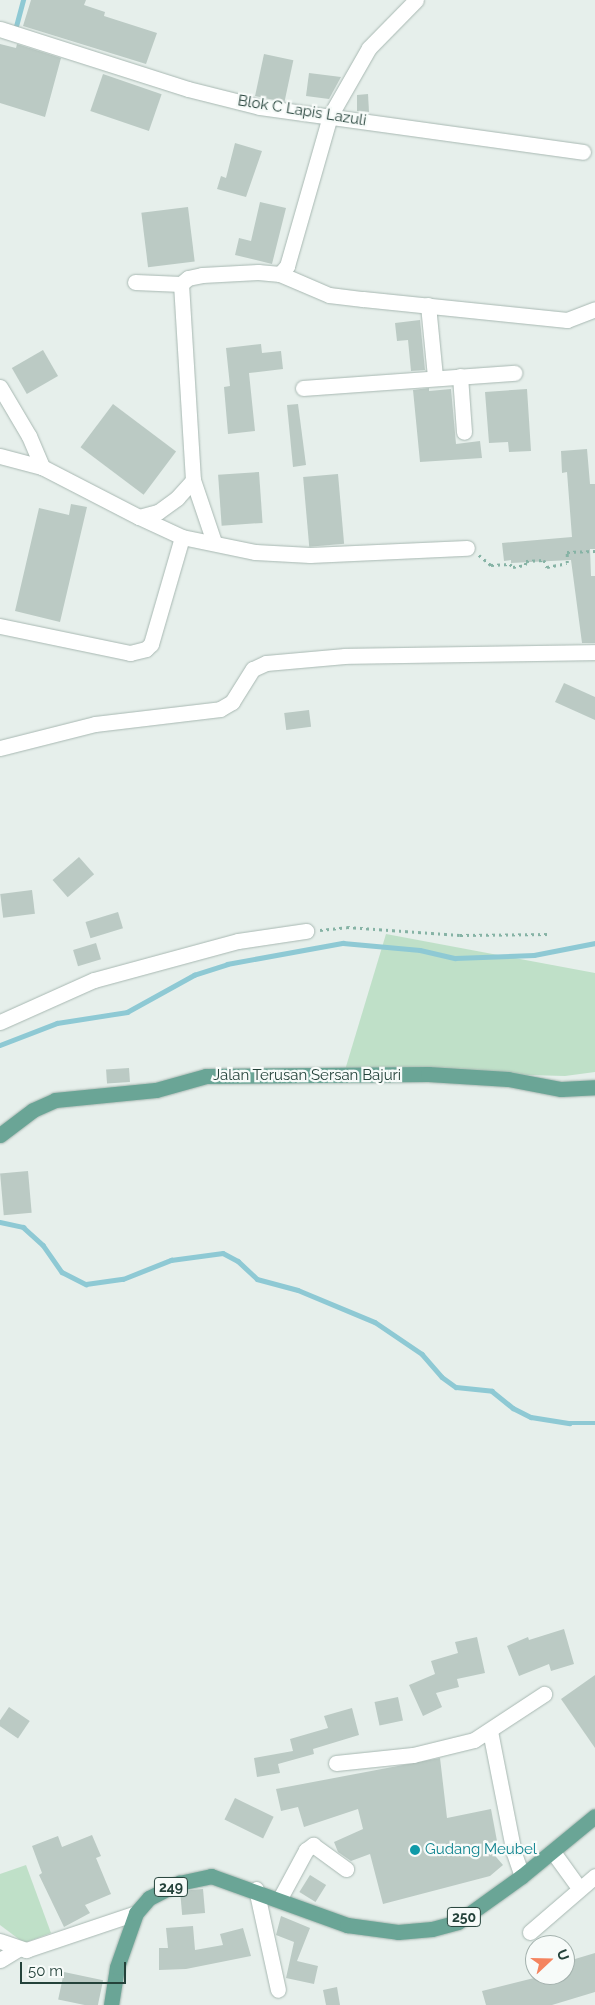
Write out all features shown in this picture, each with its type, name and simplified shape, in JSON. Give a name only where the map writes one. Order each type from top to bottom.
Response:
[{"type":"main road","name":"Jalan Terusan Sersan Bajuri","points":[[0,1135],[33,1110],[55,1100],[156,1090],[206,1076],[428,1074],[508,1079],[561,1089],[595,1087]]},
{"type":"main road","name":"250","points":[[304,1911],[374,1930],[432,1929],[458,1922],[522,1876],[595,1816]]},
{"type":"main road","name":"249","points":[[111,2005],[117,1967],[136,1913],[149,1898],[179,1883],[211,1876],[256,1890],[304,1911]]},
{"type":"street","points":[[280,274],[286,266],[330,116],[369,48],[416,0]]},
{"type":"street","name":"Blok C Lapis Lazuli","points":[[0,29],[188,89],[260,107],[583,152]]},
{"type":"street","points":[[135,282],[181,284],[188,278],[202,275],[258,272],[280,274],[329,294],[573,320],[595,309]]},
{"type":"street","points":[[181,284],[193,480],[214,542]]},
{"type":"street","points":[[428,304],[435,377]]},
{"type":"street","points":[[303,388],[435,377],[514,373]]},
{"type":"street","points":[[460,376],[464,432]]},
{"type":"street","points":[[0,387],[29,436],[42,467]]},
{"type":"street","points":[[0,456],[42,467],[182,537],[214,542],[255,552],[310,555],[467,548]]},
{"type":"street","points":[[139,517],[158,512],[177,498],[193,480]]},
{"type":"street","points":[[0,626],[130,653],[146,649],[151,644],[182,537]]},
{"type":"street","points":[[0,748],[94,724],[220,709],[232,702],[253,669],[266,663],[355,655],[595,652]]},
{"type":"street","points":[[0,1022],[94,980],[238,941],[306,931]]},
{"type":"street","points":[[336,1763],[413,1755],[474,1740],[490,1732],[544,1694]]},
{"type":"street","points":[[490,1732],[514,1853],[522,1876]]},
{"type":"street","points":[[279,1900],[306,1850],[312,1845],[346,1869]]},
{"type":"street","points":[[553,1852],[579,1888]]},
{"type":"street","points":[[530,1932],[595,1876]]},
{"type":"street","points":[[256,1890],[278,1990]]},
{"type":"street","points":[[0,1960],[18,1949],[37,1947],[136,1913]]},
{"type":"street","points":[[0,1941],[18,1949]]},
{"type":"path","points":[[467,548],[491,565],[510,564],[513,567],[525,565],[526,561],[544,560],[547,567],[567,564],[568,552],[595,551]]},
{"type":"path","points":[[306,931],[347,927],[460,935],[551,934]]},
{"type":"green space","points":[[386,934],[595,973],[595,1072],[565,1076],[345,1070]]},
{"type":"green space","points":[[26,1865],[51,1933],[24,1943],[0,1925],[0,1874]]},
{"type":"building","points":[[31,0],[86,0],[84,5],[105,12],[104,16],[157,33],[146,64],[23,26]]},
{"type":"building","points":[[0,44],[16,48],[17,44],[61,58],[45,117],[0,103]]},
{"type":"building","points":[[264,54],[293,60],[284,102],[255,96]]},
{"type":"building","points":[[309,73],[341,77],[329,99],[306,96]]},
{"type":"building","points":[[103,74],[162,94],[149,131],[90,111]]},
{"type":"building","points":[[368,94],[369,112],[357,111],[357,95]]},
{"type":"building","points":[[235,143],[262,151],[246,197],[217,189],[221,176],[226,178]]},
{"type":"building","points":[[260,202],[286,208],[272,264],[235,255],[239,238],[251,241]]},
{"type":"building","points":[[188,207],[195,262],[148,267],[141,213]]},
{"type":"building","points":[[420,320],[425,370],[411,371],[408,340],[397,341],[395,323]]},
{"type":"building","points":[[261,344],[262,353],[281,351],[283,369],[249,373],[255,431],[228,434],[224,387],[230,386],[226,348]]},
{"type":"building","points":[[43,350],[58,376],[27,394],[12,368]]},
{"type":"building","points":[[429,388],[429,391],[451,389],[456,444],[480,441],[482,458],[420,462],[413,390]]},
{"type":"building","points":[[527,389],[531,451],[509,452],[508,442],[489,443],[485,392]]},
{"type":"building","points":[[113,404],[176,452],[144,495],[81,447]]},
{"type":"building","points":[[298,404],[306,465],[293,467],[287,405]]},
{"type":"building","points":[[587,449],[590,484],[595,484],[595,549],[590,549],[591,576],[595,576],[595,643],[582,643],[571,560],[511,563],[511,560],[504,561],[502,543],[572,537],[567,472],[562,473],[561,451]]},
{"type":"building","points":[[259,472],[263,523],[222,526],[218,475]]},
{"type":"building","points":[[338,474],[344,544],[309,547],[303,477]]},
{"type":"building","points":[[71,504],[87,507],[60,622],[15,611],[39,508],[69,515]]},
{"type":"building","points":[[564,683],[595,697],[595,720],[555,702]]},
{"type":"building","points":[[309,710],[311,727],[286,730],[284,713]]},
{"type":"building","points":[[79,857],[94,874],[68,897],[53,880]]},
{"type":"building","points":[[32,890],[35,914],[3,918],[0,894]]},
{"type":"building","points":[[118,912],[123,928],[90,938],[85,922]]},
{"type":"building","points":[[96,943],[101,959],[78,966],[73,950]]},
{"type":"building","points":[[129,1068],[130,1082],[107,1084],[106,1070]]},
{"type":"building","points":[[28,1171],[32,1213],[4,1215],[0,1173]]},
{"type":"building","points":[[564,1629],[574,1664],[551,1671],[549,1664],[519,1676],[507,1646],[528,1637],[529,1640]]},
{"type":"building","points":[[477,1637],[485,1673],[457,1679],[459,1687],[436,1693],[442,1707],[423,1716],[409,1685],[435,1674],[431,1661],[458,1653],[455,1642]]},
{"type":"building","points":[[595,1675],[595,1748],[561,1699]]},
{"type":"building","points":[[398,1697],[403,1720],[380,1725],[375,1702]]},
{"type":"building","points":[[9,1707],[30,1721],[18,1738],[0,1726],[0,1720]]},
{"type":"building","points":[[352,1708],[359,1735],[313,1749],[314,1754],[278,1764],[280,1773],[257,1777],[254,1758],[293,1751],[290,1739],[328,1728],[324,1716]]},
{"type":"building","name":"Gudang Meubel","points":[[440,1758],[447,1818],[491,1809],[497,1841],[485,1844],[503,1865],[490,1876],[383,1904],[370,1854],[351,1861],[338,1852],[334,1842],[363,1829],[358,1809],[304,1827],[298,1807],[281,1811],[276,1789]]},
{"type":"building","points":[[235,1798],[274,1817],[263,1838],[224,1820]]},
{"type":"building","points":[[92,1835],[101,1856],[96,1858],[111,1894],[85,1905],[90,1913],[64,1927],[39,1875],[42,1873],[32,1846],[58,1836],[62,1847]]},
{"type":"building","points":[[310,1875],[326,1885],[316,1902],[299,1892]]},
{"type":"building","points":[[203,1889],[205,1913],[182,1915],[180,1891]]},
{"type":"building","points":[[281,1916],[310,1928],[297,1961],[318,1966],[314,1984],[286,1978],[294,1942],[276,1935]]},
{"type":"building","points":[[193,1926],[195,1950],[223,1945],[220,1934],[243,1928],[251,1956],[186,1969],[159,1970],[159,1948],[168,1948],[166,1928]]},
{"type":"building","points":[[595,1953],[595,1992],[552,2005],[486,2005],[482,1991],[525,1980],[525,1985],[575,1985],[575,1959]]},
{"type":"building","points":[[64,1972],[103,1980],[98,2005],[85,2005],[58,1999]]},
{"type":"building","points":[[337,1987],[340,2005],[326,2005],[323,1990]]},
{"type":"waterway","points":[[15,30],[23,0]]},
{"type":"waterway","points":[[0,1045],[57,1023],[127,1012],[194,975],[227,964],[343,943],[420,950],[455,958],[534,955],[595,943]]},
{"type":"waterway","points":[[0,1222],[23,1227],[43,1245],[62,1272],[86,1284],[123,1279],[171,1260],[223,1253],[238,1261],[257,1279],[298,1290],[375,1322],[422,1354],[442,1377],[456,1387],[492,1391],[513,1408],[531,1417],[570,1423],[595,1423]]},
{"type":"place","name":"Gudang Meubel","points":[[415,1850]]}]
